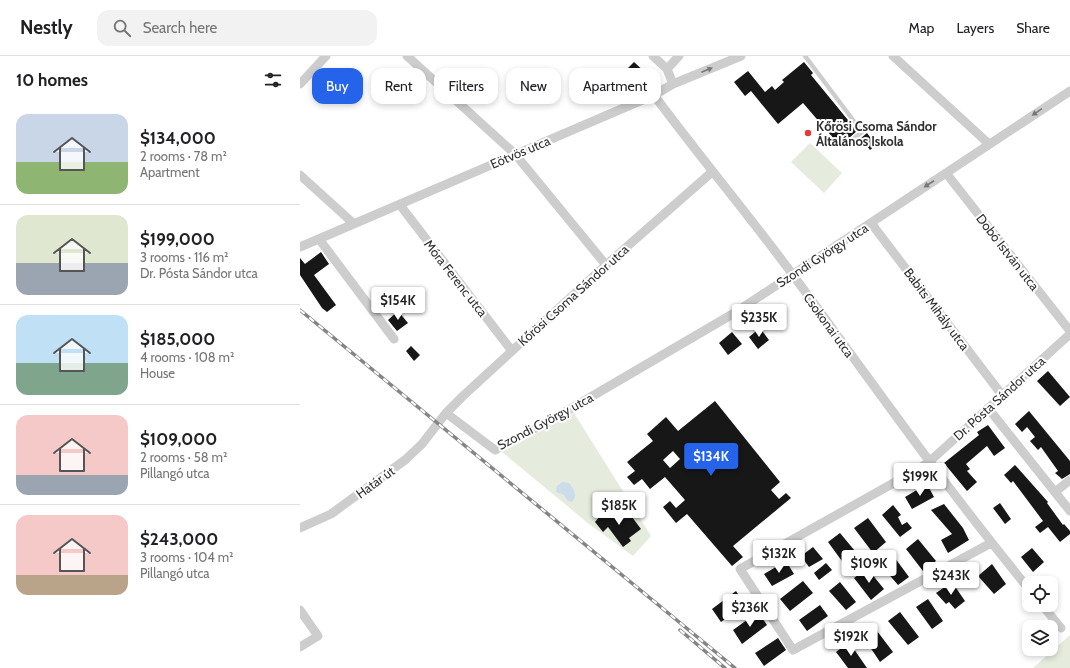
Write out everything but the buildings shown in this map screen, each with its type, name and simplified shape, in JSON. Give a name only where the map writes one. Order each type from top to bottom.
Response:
[{"type":"street","points":[[300,84],[326,56]]},
{"type":"street","points":[[407,56],[515,154],[606,265]]},
{"type":"street","points":[[653,56],[667,69],[673,84]]},
{"type":"street","points":[[667,69],[679,56]]},
{"type":"street","name":"Eötvös utca","points":[[661,91],[673,84],[741,56]]},
{"type":"street","points":[[893,56],[989,144]]},
{"type":"street","name":"Szondi György utca","points":[[446,413],[495,450],[560,415],[730,316],[1070,91]]},
{"type":"street","name":"Eötvös utca","points":[[300,248],[318,238],[400,205],[633,104]]},
{"type":"street","name":"Csokonai utca","points":[[661,104],[792,274],[990,543],[1022,581]]},
{"type":"street","name":"Kőrösi Csoma Sándor utca","points":[[438,423],[446,413],[512,351],[606,265],[712,172]]},
{"type":"street","name":"Dobó István utca","points":[[946,173],[1070,333]]},
{"type":"street","points":[[300,175],[353,223]]},
{"type":"street","name":"Móra Ferenc utca","points":[[400,205],[512,351]]},
{"type":"street","name":"Babits Mihály utca","points":[[871,223],[1002,395]]},
{"type":"street","points":[[318,238],[394,338]]},
{"type":"street","name":"Dr. Pósta Sándor utca","points":[[990,543],[793,650],[740,569],[902,480],[929,462],[1070,333]]},
{"type":"street","points":[[988,408],[1070,511]]},
{"type":"street","name":"Határ út","points":[[300,528],[331,514],[405,460],[422,444],[438,423]]},
{"type":"street","points":[[1055,492],[1070,480]]},
{"type":"street","points":[[300,610],[318,636],[300,646]]},
{"type":"street","points":[[1048,612],[1061,628]]},
{"type":"lane","points":[[805,56],[862,132],[851,141]]},
{"type":"shaded area","points":[[810,143],[842,173],[824,193],[791,162]]},
{"type":"shaded area","points":[[574,413],[651,536],[633,556],[589,524],[502,452]]},
{"type":"shaded area","points":[[1070,635],[1070,668],[1033,668],[1046,656],[1058,656],[1058,646]]},
{"type":"water","points":[[562,482],[569,483],[574,490],[575,497],[572,502],[568,501],[564,495],[556,492],[557,486]]},
{"type":"railway","points":[[300,310],[735,668]]},
{"type":"railway","points":[[680,630],[725,668]]},
{"type":"place","name":"Kőrösi Csoma Sándor Általános Iskola","points":[[808,133]]}]
